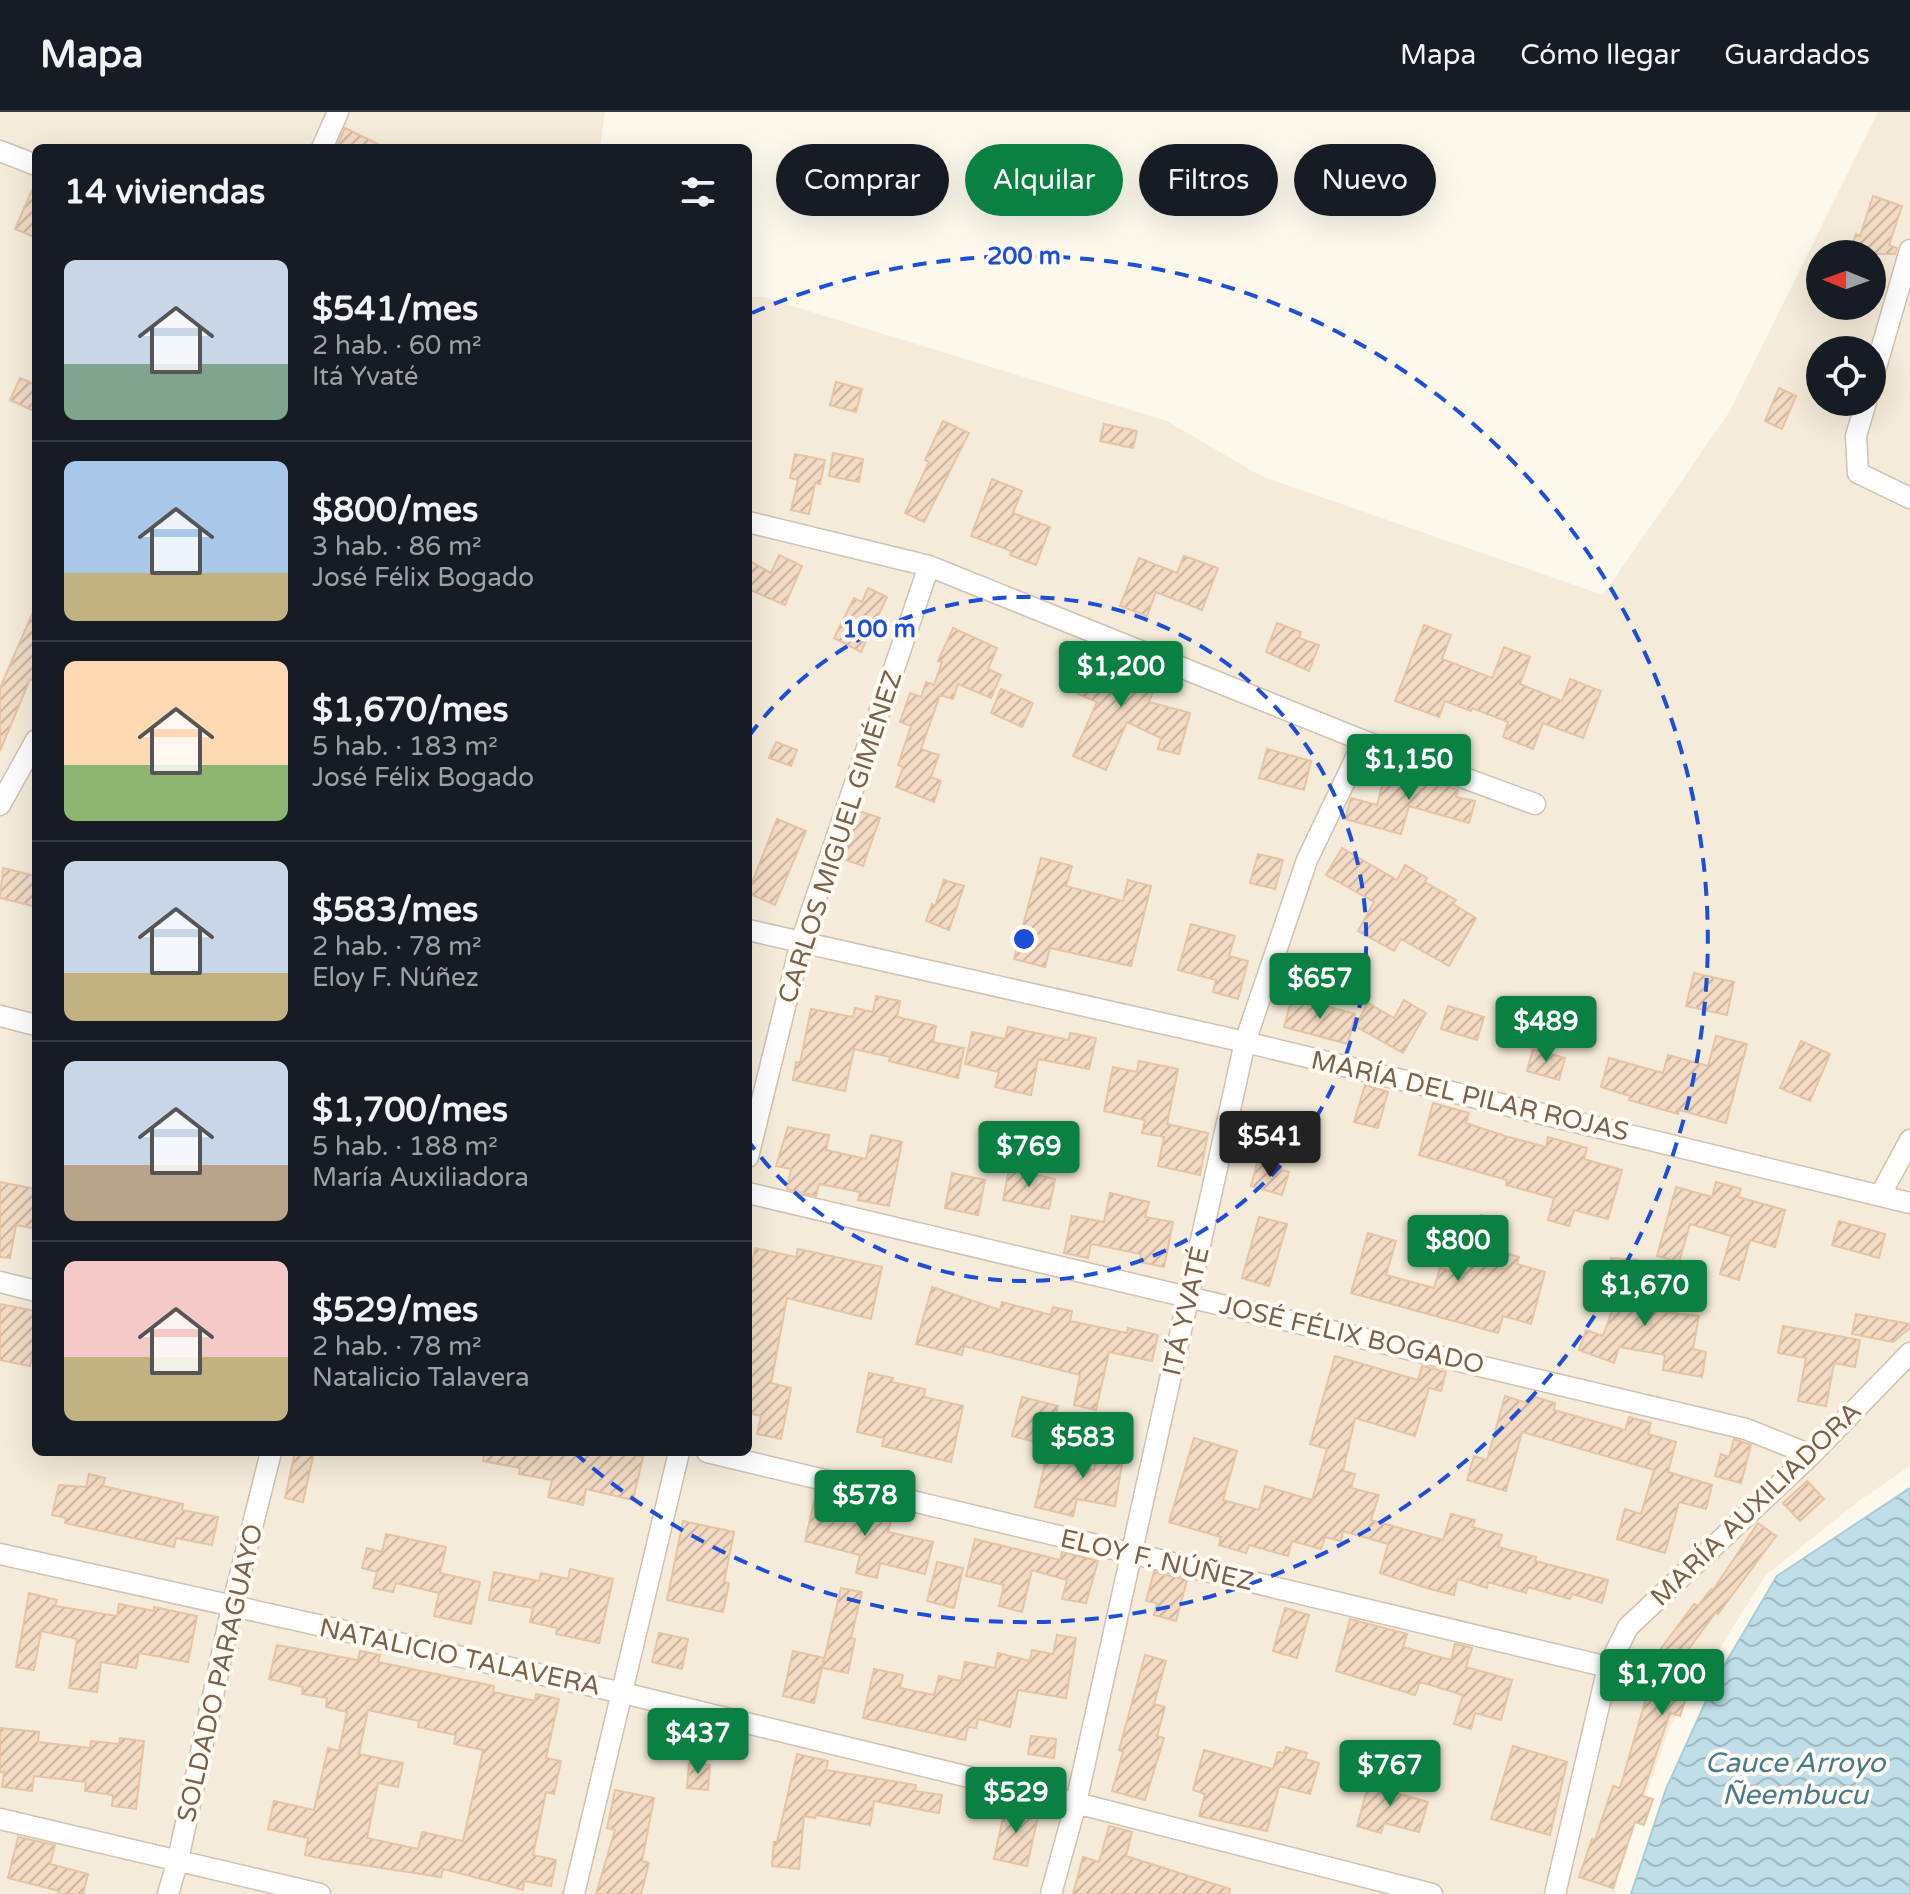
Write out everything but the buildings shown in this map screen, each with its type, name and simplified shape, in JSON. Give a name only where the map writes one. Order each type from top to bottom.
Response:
[{"type":"street","points":[[324,144],[338,112]]},
{"type":"street","points":[[0,151],[32,163]]},
{"type":"street","points":[[1885,336],[1910,250]]},
{"type":"street","points":[[1862,416],[1856,436],[1858,473],[1910,498]]},
{"type":"street","points":[[752,523],[929,566],[1364,741],[1535,804]]},
{"type":"street","name":"CARLOS MIGUEL GIMÉNEZ","points":[[752,1141],[801,942],[929,566]]},
{"type":"street","name":"ITÁ YVATÉ","points":[[1051,1894],[1076,1803],[1245,1042],[1307,860],[1364,741]]},
{"type":"street","points":[[0,805],[30,766]]},
{"type":"street","name":"MARÍA DEL PILAR ROJAS","points":[[752,931],[1245,1042],[1910,1203]]},
{"type":"street","points":[[0,1016],[32,1024]]},
{"type":"street","points":[[1881,1194],[1910,1140]]},
{"type":"street","name":"JOSÉ FÉLIX BOGADO","points":[[752,1194],[1746,1429],[1811,1455]]},
{"type":"street","points":[[0,1282],[32,1290]]},
{"type":"street","name":"MARÍA AUXILIADORA","points":[[1555,1894],[1608,1667],[1628,1627],[1811,1455],[1910,1353]]},
{"type":"street","name":"SOLDADO PARAGUAYO","points":[[168,1894],[232,1607],[270,1456]]},
{"type":"street","points":[[574,1894],[678,1456]]},
{"type":"street","name":"ELOY F. NÚÑEZ","points":[[724,1456],[1608,1667]]},
{"type":"street","name":"NATALICIO TALAVERA","points":[[0,1554],[623,1693],[1076,1803],[1432,1894]]},
{"type":"street","points":[[0,1819],[320,1894]]},
{"type":"shaded area","points":[[0,112],[605,112],[601,144],[32,144],[32,1456],[752,1456],[752,297],[763,297],[1167,421],[1261,476],[1603,595],[1730,411],[1806,257],[1806,320],[1886,320],[1886,240],[1815,240],[1878,112],[1910,112],[1910,1466],[1856,1503],[1766,1575],[1671,1725],[1617,1873],[1616,1894],[0,1894]]},
{"type":"water","name":"Cauce Arroyo Ñeembucu","points":[[1910,1488],[1910,1894],[1631,1894],[1666,1789],[1715,1681],[1777,1576]]}]
